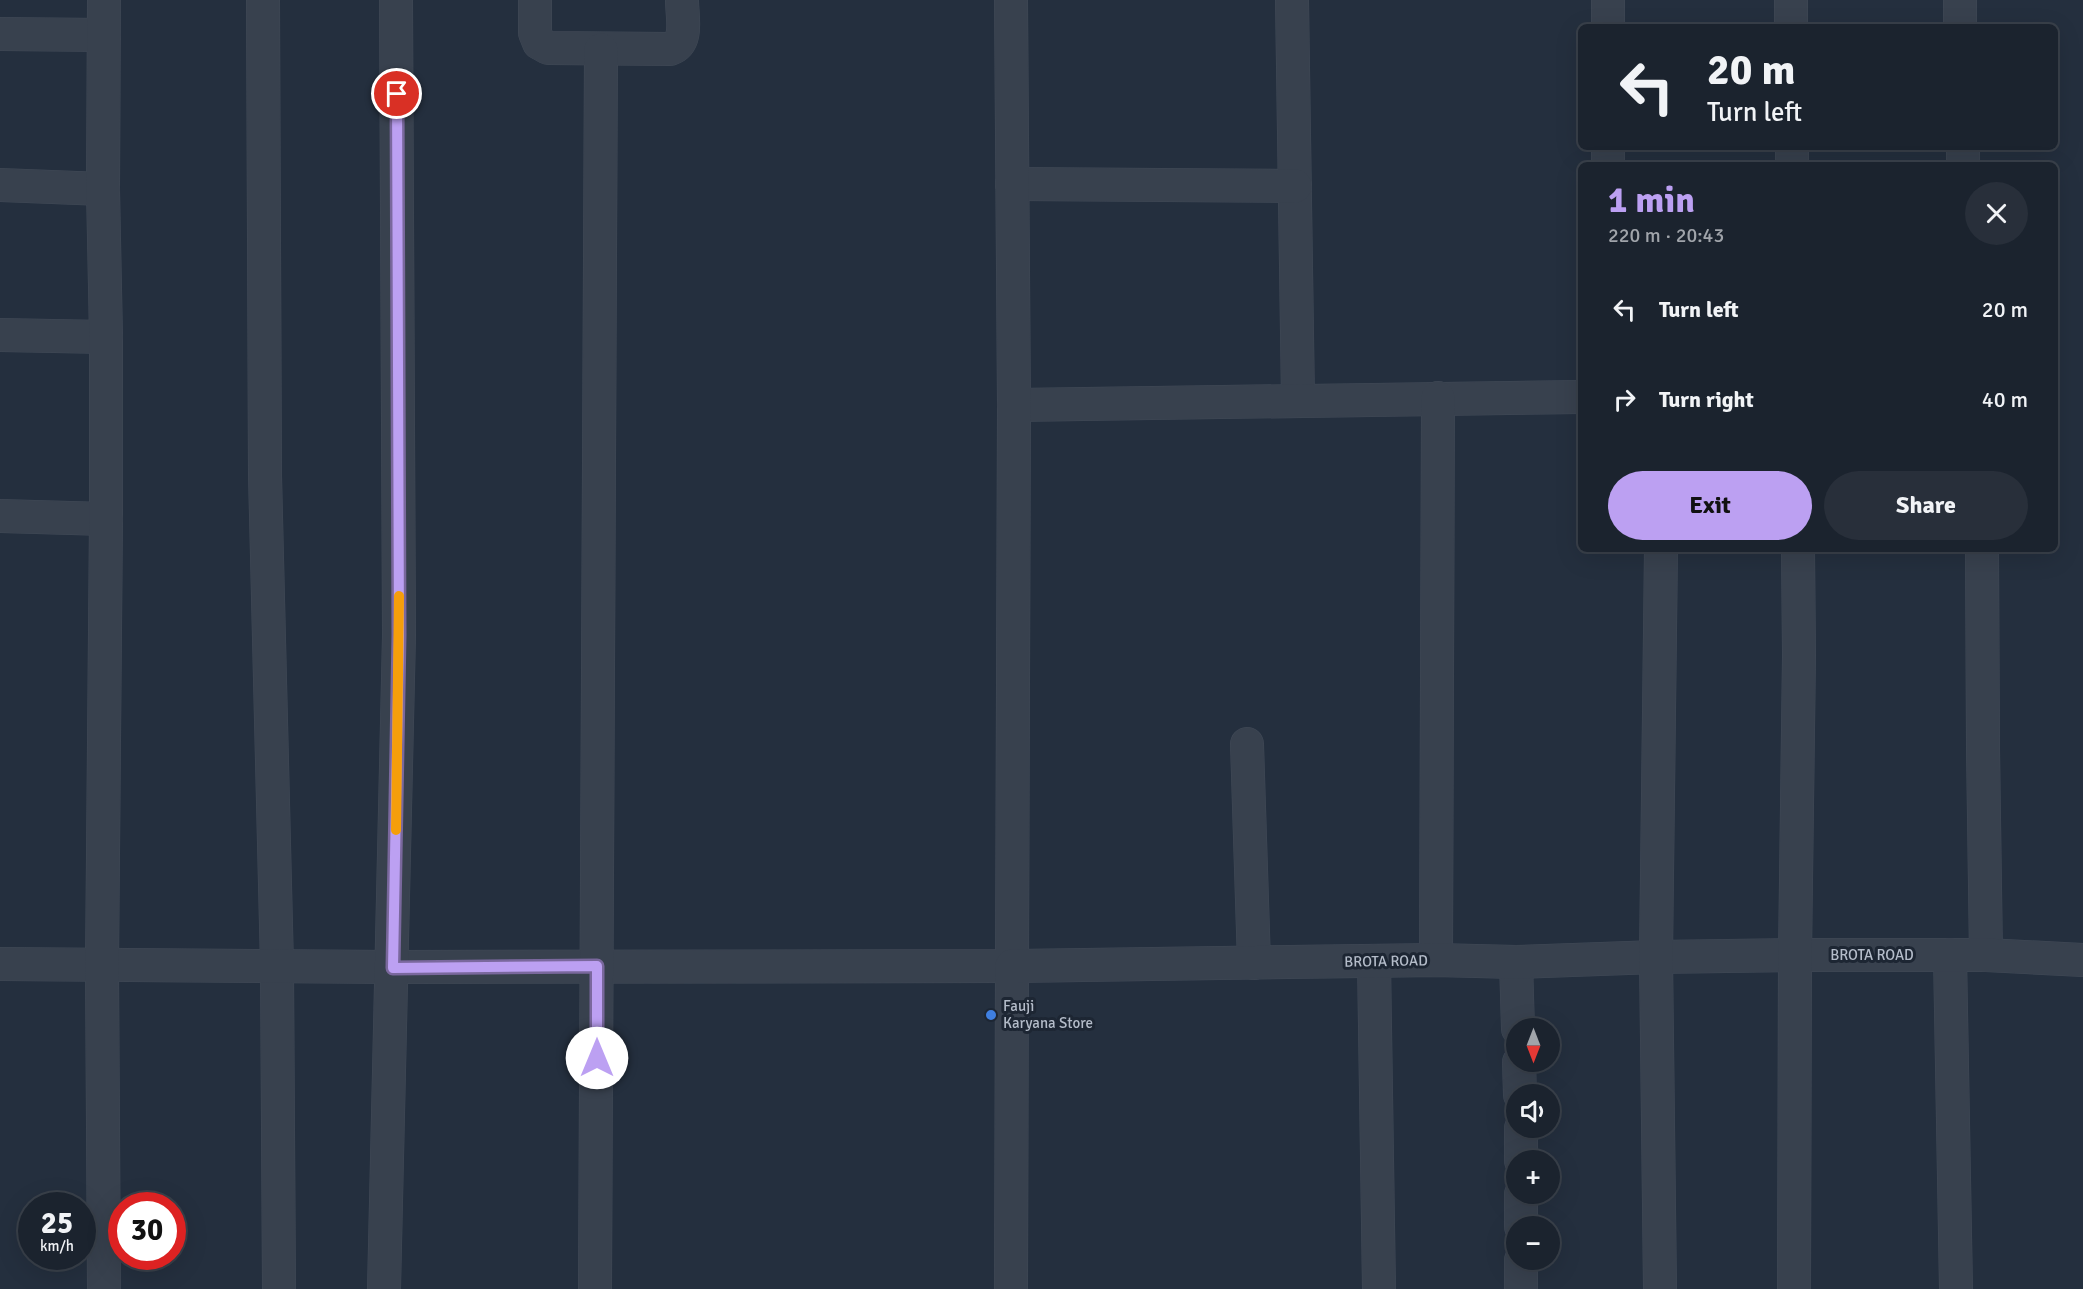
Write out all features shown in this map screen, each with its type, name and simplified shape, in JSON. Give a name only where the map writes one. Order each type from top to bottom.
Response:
[{"type":"street","points":[[104,0],[103,189],[106,337],[102,966],[104,1289]]},
{"type":"street","points":[[263,0],[265,475],[277,966],[279,1289]]},
{"type":"street","points":[[384,1289],[399,635],[396,0]]},
{"type":"street","points":[[535,0],[535,33],[538,43],[548,48],[601,50],[676,47],[682,39],[682,0]]},
{"type":"street","points":[[1011,0],[1014,405],[1011,1289]]},
{"type":"street","points":[[1292,0],[1298,400]]},
{"type":"street","points":[[1608,0],[1608,24]]},
{"type":"street","points":[[1791,0],[1791,24]]},
{"type":"street","points":[[1960,0],[1960,24]]},
{"type":"street","points":[[0,34],[104,36]]},
{"type":"street","points":[[595,1289],[601,50]]},
{"type":"street","points":[[1012,184],[1295,186]]},
{"type":"street","points":[[0,185],[103,189]]},
{"type":"street","points":[[0,335],[106,337]]},
{"type":"street","points":[[1014,405],[1578,397]]},
{"type":"street","points":[[1436,960],[1438,398]]},
{"type":"street","points":[[0,516],[106,519]]},
{"type":"street","points":[[1660,1289],[1656,957],[1661,552]]},
{"type":"street","points":[[1794,1289],[1798,552]]},
{"type":"street","points":[[1982,552],[1986,955]]},
{"type":"street","points":[[1247,744],[1254,963]]},
{"type":"street","name":"BROTA ROAD","points":[[0,964],[393,968],[1012,966],[1436,960],[1516,962],[1795,955],[1986,955],[2083,960]]},
{"type":"street","points":[[1950,955],[1956,1289]]},
{"type":"street","points":[[1374,961],[1379,1289]]},
{"type":"street","points":[[1516,962],[1518,1018]]},
{"type":"street","points":[[1521,1270],[1521,1289]]},
{"type":"slow traffic","points":[[396,830],[399,596]]},
{"type":"place","name":"Fauji Karyana Store","points":[[991,1015]]},
{"type":"route","points":[[397,94],[399,635],[393,968],[597,966],[597,1058]]}]
